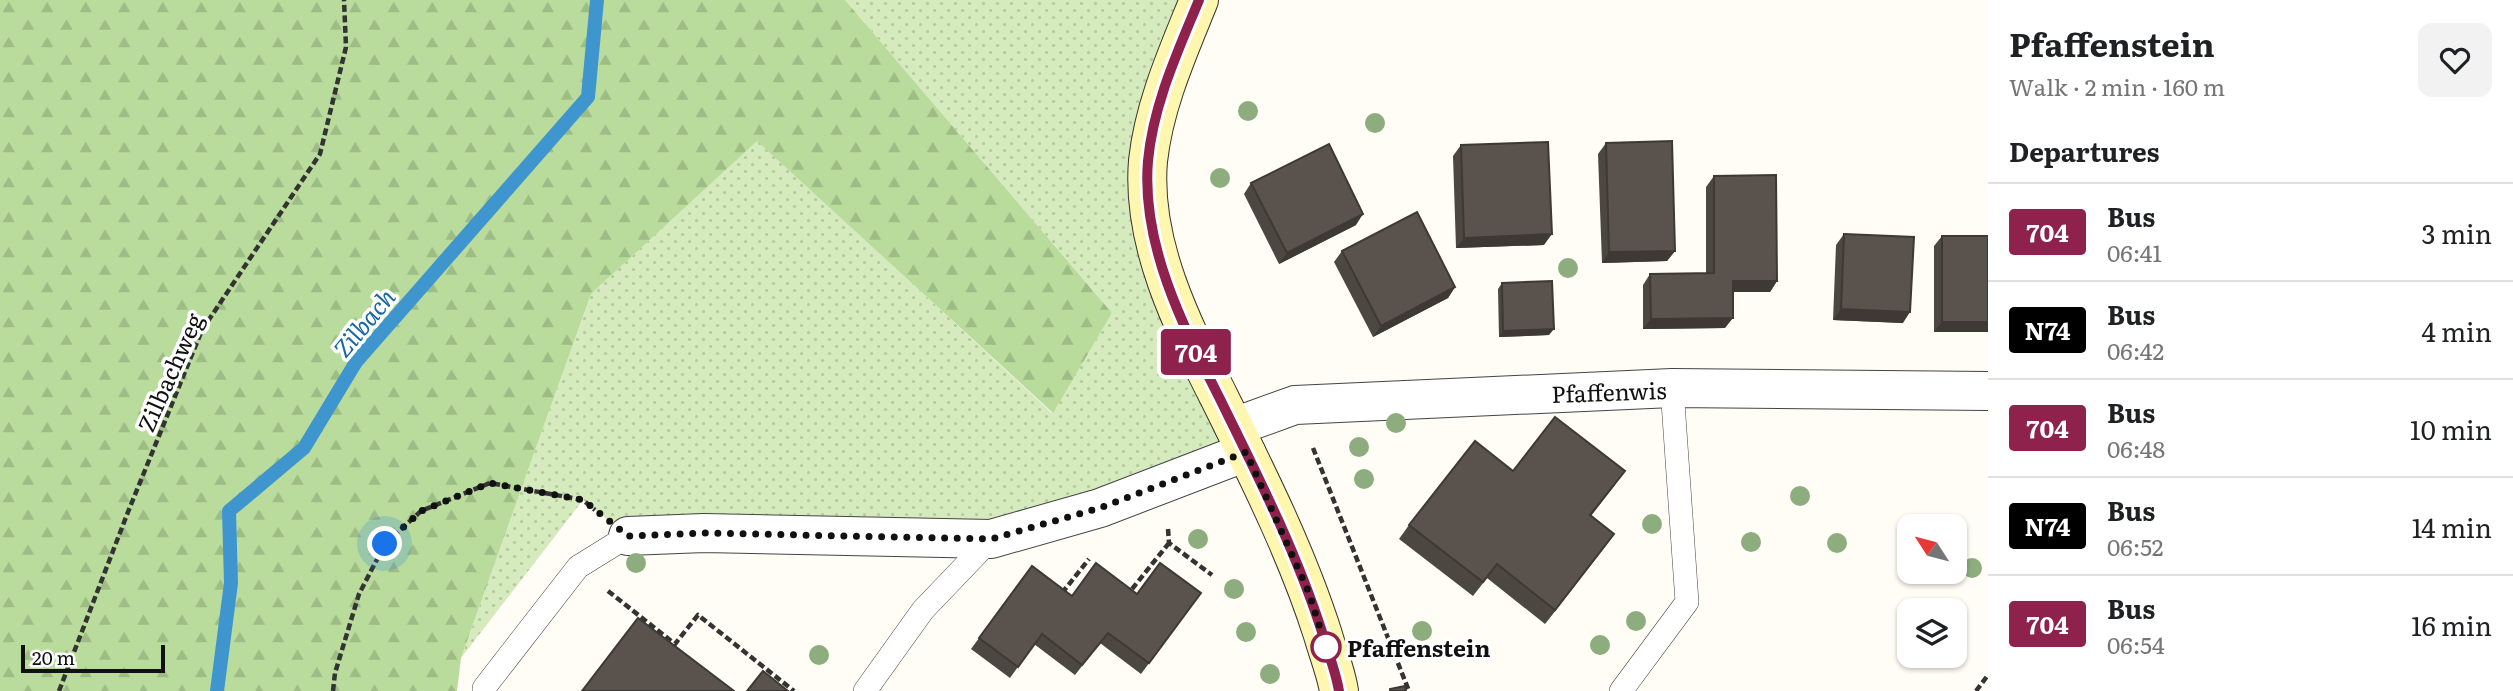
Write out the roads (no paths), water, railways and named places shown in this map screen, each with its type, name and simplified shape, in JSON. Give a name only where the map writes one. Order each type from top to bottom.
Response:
[{"type":"street","points":[[1199,0],[1162,98],[1148,161],[1152,225],[1182,324],[1240,439],[1309,593],[1339,691]]},
{"type":"street","name":"Pfaffenwis","points":[[628,536],[704,533],[991,539],[1100,508],[1164,483],[1295,405],[1672,388],[1988,391]]},
{"type":"lane","points":[[1621,691],[1687,602],[1672,388]]},
{"type":"lane","points":[[484,691],[578,566],[628,536]]},
{"type":"lane","points":[[865,691],[923,610],[991,539]]},
{"type":"waterway","name":"Zilbach","points":[[217,691],[231,583],[229,511],[304,448],[356,362],[588,97],[597,0]]},
{"type":"place","name":"Pfaffenstein","points":[[1326,647]]}]
